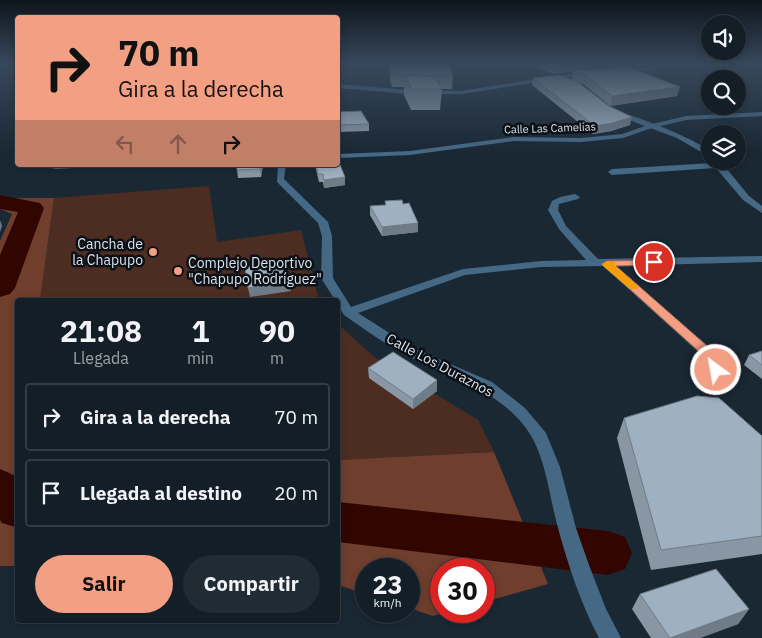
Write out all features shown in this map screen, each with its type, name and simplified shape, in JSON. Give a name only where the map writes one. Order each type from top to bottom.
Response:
[{"type":"street","points":[[610,111],[676,135],[701,147]]},
{"type":"street","name":"Calle Las Camelias","points":[[340,156],[410,153],[514,139],[589,139],[623,136],[650,126],[686,118],[762,114]]},
{"type":"street","points":[[612,172],[701,164]]},
{"type":"street","name":"Calle Los Duraznos","points":[[282,167],[280,180],[323,222],[327,236],[327,278],[339,298]]},
{"type":"street","points":[[723,170],[746,198],[762,210]]},
{"type":"street","points":[[575,197],[564,199],[556,204],[553,210],[562,227],[601,264],[710,355],[716,370],[708,380]]},
{"type":"street","points":[[348,312],[463,272],[542,264],[762,259]]},
{"type":"street","name":"Calle Los Duraznos","points":[[340,299],[348,312],[408,351],[487,386],[520,412],[540,437],[552,467],[567,528],[579,565],[598,615],[610,638]]},
{"type":"shaded area","name":"Complejo Deportivo \"Chapupo Rodríguez\"","points":[[209,186],[217,242],[301,230],[318,298],[40,298],[54,198]]},
{"type":"shaded area","points":[[0,198],[54,198],[40,298],[15,298],[15,566],[0,566],[0,241],[12,214],[0,209]]},
{"type":"shaded area","name":"Complejo Deportivo \"Chapupo Rodríguez\"","points":[[340,326],[373,356],[478,420],[494,452],[340,460]]},
{"type":"shaded area","points":[[494,452],[548,584],[495,599],[495,558],[430,558],[430,615],[420,612],[420,558],[355,558],[355,590],[340,586],[340,460]]},
{"type":"building","points":[[553,94],[593,94],[609,106],[632,117],[595,126]]},
{"type":"building","points":[[609,94],[629,94],[612,96]]},
{"type":"building","points":[[361,111],[369,124],[340,125],[340,112]]},
{"type":"building","points":[[340,165],[345,177],[324,180],[323,174],[318,174],[316,167],[340,167]]},
{"type":"building","points":[[237,167],[260,167],[260,169],[237,170]]},
{"type":"building","points":[[402,200],[403,204],[409,203],[418,223],[382,227],[370,206],[386,205],[385,201]]},
{"type":"building","points":[[284,261],[290,281],[248,288],[245,267]]},
{"type":"building","points":[[762,351],[762,365],[749,355]]},
{"type":"building","points":[[393,352],[437,380],[413,399],[368,368]]},
{"type":"building","points":[[697,396],[719,398],[762,436],[762,536],[661,550],[624,418]]},
{"type":"building","points":[[716,569],[749,609],[670,638],[640,594]]},
{"type":"waterway","points":[[0,202],[32,208],[0,288]]},
{"type":"waterway","points":[[0,487],[15,505]]},
{"type":"waterway","points":[[340,522],[608,553]]},
{"type":"slow traffic","points":[[612,264],[607,264],[633,287]]},
{"type":"place","name":"Cancha de la Chapupo","points":[[153,252]]},
{"type":"place","name":"Complejo Deportivo \"Chapupo Rodríguez\"","points":[[178,271]]},
{"type":"route","points":[[654,262],[607,264],[710,355],[716,370]]}]
